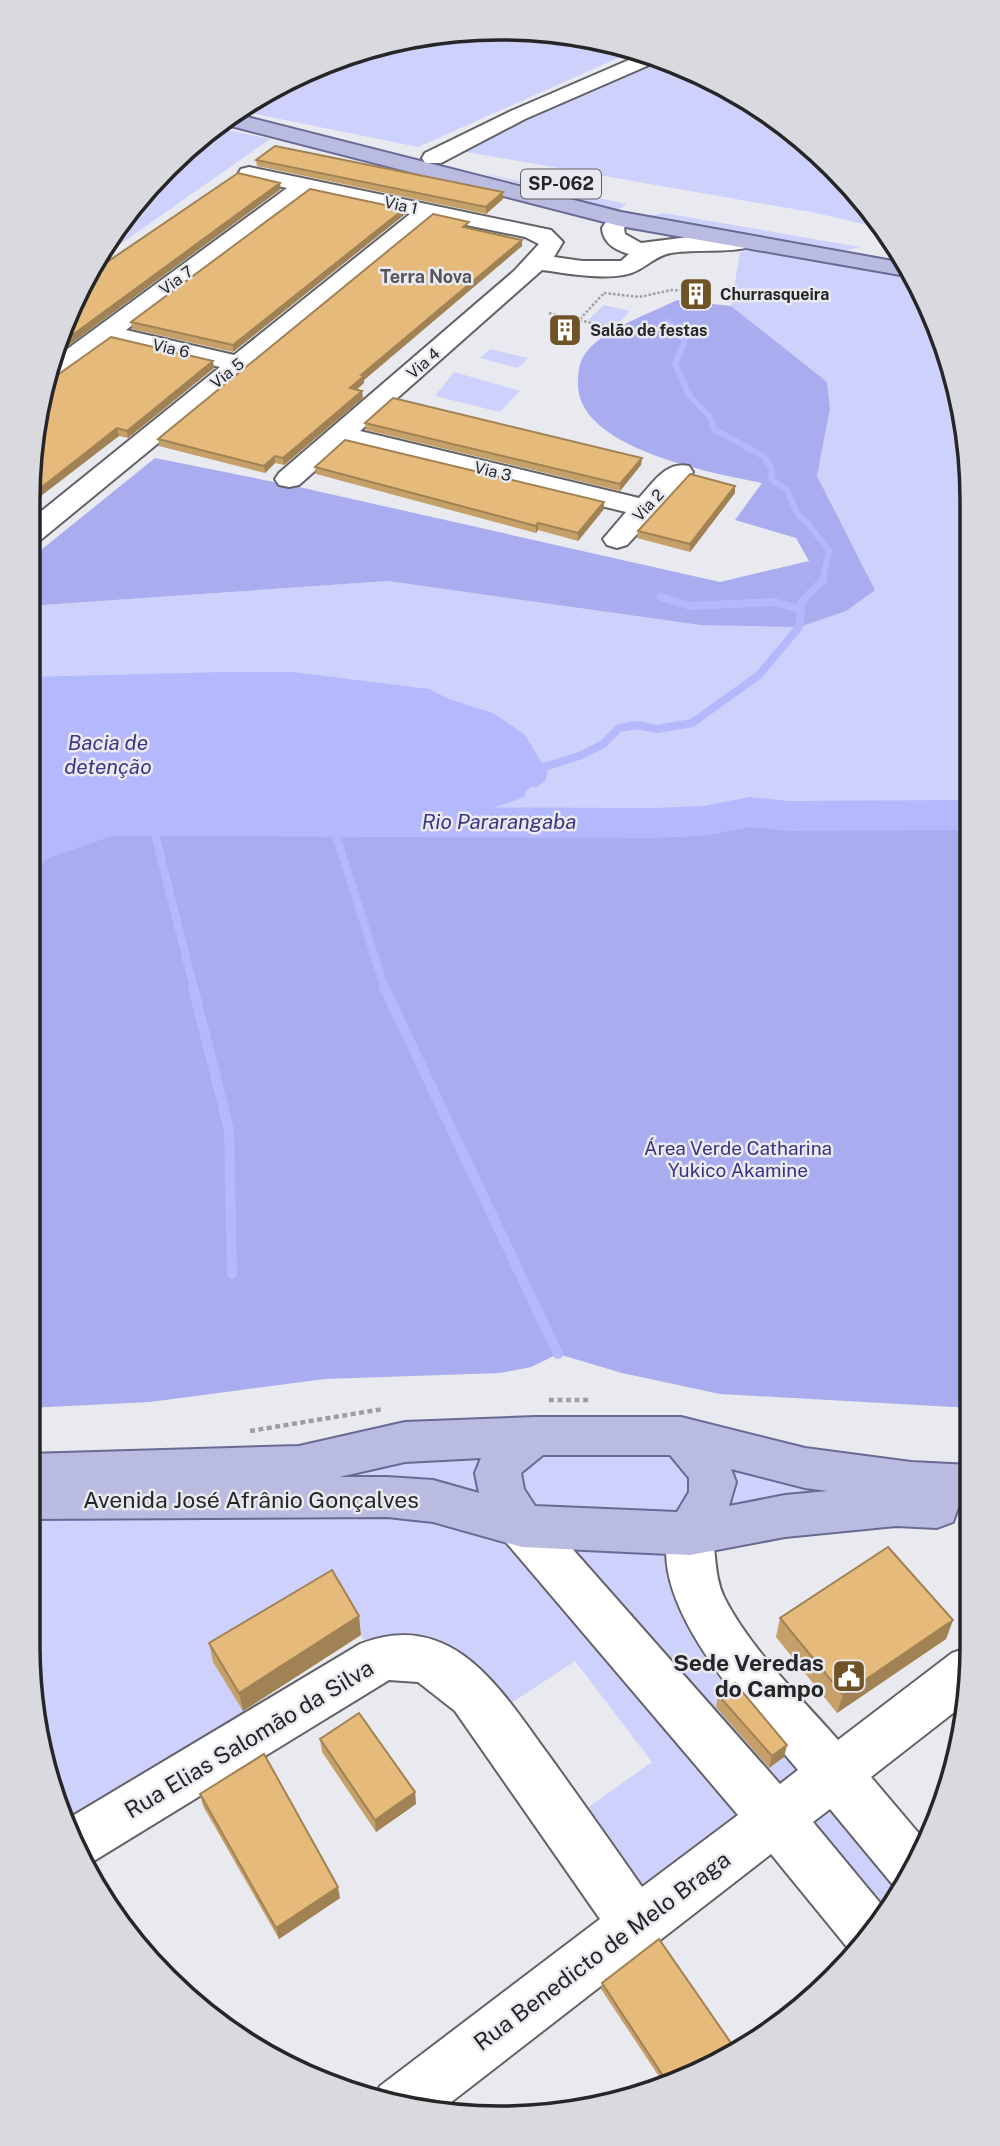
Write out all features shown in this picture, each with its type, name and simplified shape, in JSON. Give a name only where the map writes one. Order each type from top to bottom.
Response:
[{"type":"main road","name":"SP-062","points":[[242,120],[604,192]]},
{"type":"main road","name":"SP-062","points":[[241,121],[620,219],[897,269]]},
{"type":"main road","points":[[620,219],[655,208],[734,219]]},
{"type":"main road","points":[[695,211],[884,248]]},
{"type":"main road","points":[[522,1526],[501,1493],[499,1474],[504,1458],[535,1436]]},
{"type":"main road","name":"Avenida José Afrânio Gonçalves","points":[[40,1474],[299,1466],[405,1442],[535,1436],[681,1436],[805,1468],[911,1482],[960,1484]]},
{"type":"main road","points":[[681,1436],[710,1467],[715,1485],[710,1501],[690,1534]]},
{"type":"main road","name":"Avenida José Afrânio Gonçalves","points":[[40,1499],[387,1497],[433,1501],[473,1510],[522,1526],[690,1534],[785,1516],[896,1505],[960,1508]]},
{"type":"street","points":[[433,158],[518,116],[640,63]]},
{"type":"street","name":"Via 1","points":[[248,174],[427,211],[517,220],[543,235],[544,253],[582,268],[615,266]]},
{"type":"street","name":"Via 7","points":[[61,366],[305,186]]},
{"type":"street","name":"Via 5","points":[[40,526],[427,211]]},
{"type":"street","points":[[620,219],[613,228],[615,266],[629,266],[643,254],[659,249],[705,242],[743,242]]},
{"type":"street","name":"Via 4","points":[[289,480],[544,253]]},
{"type":"street","name":"Via 6","points":[[105,332],[238,364]]},
{"type":"street","name":"Via 3","points":[[342,435],[644,508]]},
{"type":"street","name":"Via 2","points":[[617,539],[679,472]]},
{"type":"street","points":[[522,1526],[805,1797],[905,1862]]},
{"type":"street","points":[[690,1534],[694,1581],[705,1609],[805,1797],[866,1925]]},
{"type":"street","name":"Rua Elias Salomão da Silva","points":[[83,1839],[377,1660],[398,1656],[414,1658],[431,1663],[453,1676],[490,1717],[636,1925]]},
{"type":"street","name":"Rua Benedicto de Melo Braga","points":[[411,2097],[959,1679]]},
{"type":"path","points":[[579,320],[603,293],[615,266]]},
{"type":"path","points":[[603,293],[626,297],[648,296],[668,288],[688,291]]},
{"type":"path","points":[[549,313],[612,328],[604,335]]},
{"type":"shaded area","points":[[530,41],[590,49],[621,57],[418,147],[252,113],[324,75],[381,56],[440,44]]},
{"type":"shaded area","points":[[647,65],[676,75],[730,102],[780,135],[825,175],[869,225],[816,213],[461,151]]},
{"type":"shaded area","points":[[228,130],[270,139],[117,247],[154,197],[220,135]]},
{"type":"shaded area","points":[[482,173],[627,204],[616,211]]},
{"type":"shaded area","points":[[664,213],[860,247],[844,251],[820,249],[637,218]]},
{"type":"shaded area","points":[[783,247],[897,269],[925,324],[951,410],[959,470],[960,815],[788,816],[750,812],[704,821],[655,823],[40,821],[40,605],[388,581],[700,625],[875,590],[817,476],[830,409],[827,383],[731,306],[740,252]]},
{"type":"shaded area","points":[[604,305],[630,311],[615,327],[588,320]]},
{"type":"shaded area","points":[[490,349],[528,358],[518,368],[480,358]]},
{"type":"shaded area","points":[[454,372],[520,391],[500,412],[435,396]]},
{"type":"shaded area","points":[[681,1436],[851,1490],[690,1534],[694,1581],[834,1775],[907,1860],[865,1926],[776,1819],[636,1925],[566,1823],[652,1762],[575,1661],[490,1717],[377,1660],[361,1635],[214,1662],[247,1718],[75,1821],[56,1765],[44,1706],[40,1646],[40,1498],[299,1466]]},
{"type":"green space","points":[[677,300],[731,306],[827,382],[830,409],[817,476],[875,590],[846,611],[799,627],[700,625],[388,581],[40,605],[40,551],[155,458],[299,487],[720,582],[809,561],[796,538],[735,520],[762,483],[652,454],[600,426],[584,407],[578,385],[581,362],[596,342],[618,328]]},
{"type":"green space","name":"Área Verde Catharina Yukico Akamine","points":[[750,812],[788,816],[960,813],[960,1407],[720,1394],[622,1373],[558,1354],[531,1367],[500,1373],[325,1379],[150,1402],[40,1407],[40,822],[704,821]]},
{"type":"water","name":"Bacia de detenção","points":[[292,672],[429,689],[451,700],[493,713],[525,735],[544,767],[542,780],[516,798],[481,808],[402,823],[152,822],[40,863],[40,677]]},
{"type":"building","points":[[275,146],[503,192],[486,207],[256,160]]},
{"type":"building","points":[[238,173],[280,183],[71,336],[107,262]]},
{"type":"building","points":[[310,189],[404,209],[233,345],[131,322]]},
{"type":"building","points":[[433,214],[469,222],[463,227],[522,240],[361,375],[364,376],[350,388],[362,391],[283,458],[275,456],[264,466],[158,439]]},
{"type":"building","points":[[111,337],[213,361],[127,431],[117,428],[40,488],[44,440],[58,375]]},
{"type":"building","points":[[393,398],[642,458],[620,484],[365,423]]},
{"type":"building","points":[[345,440],[604,502],[578,533],[538,523],[536,526],[315,467]]},
{"type":"building","points":[[690,474],[735,486],[690,544],[638,531]]},
{"type":"building","name":"Sede Veredas do Campo","points":[[888,1547],[953,1620],[843,1695],[780,1618]]},
{"type":"building","points":[[332,1570],[359,1616],[239,1693],[209,1643]]},
{"type":"building","points":[[735,1683],[787,1745],[772,1756],[718,1695]]},
{"type":"building","points":[[359,1713],[415,1792],[375,1820],[320,1739]]},
{"type":"building","points":[[264,1754],[338,1887],[276,1928],[200,1794]]},
{"type":"building","points":[[659,1939],[731,2043],[663,2076],[602,1983]]},
{"type":"waterway","points":[[668,322],[682,332],[684,343],[675,364],[689,395],[710,417],[714,429],[763,456],[772,469],[771,479],[787,490],[798,515],[807,522],[829,551],[822,581]]},
{"type":"waterway","points":[[535,783],[542,778],[544,767],[582,755],[603,744],[619,728],[637,725],[657,729],[692,723],[759,675],[799,627],[802,601],[822,581]]},
{"type":"waterway","points":[[661,597],[690,606],[774,602],[800,609]]},
{"type":"waterway","points":[[402,823],[481,808],[521,794]]},
{"type":"waterway","name":"Rio Pararangaba","points":[[82,821],[655,823],[704,821],[750,812],[788,816],[960,815]]},
{"type":"waterway","points":[[152,822],[194,989]]},
{"type":"waterway","points":[[332,823],[385,989]]},
{"type":"waterway","points":[[193,987],[229,1130],[232,1274]]},
{"type":"waterway","points":[[384,987],[558,1354]]},
{"type":"place","name":"Churrasqueira","points":[[696,294]]},
{"type":"place","name":"Salão de festas","points":[[565,330]]},
{"type":"place","name":"Sede Veredas do Campo","points":[[849,1676]]},
{"type":"district","name":"Terra Nova","points":[[426,277]]}]
